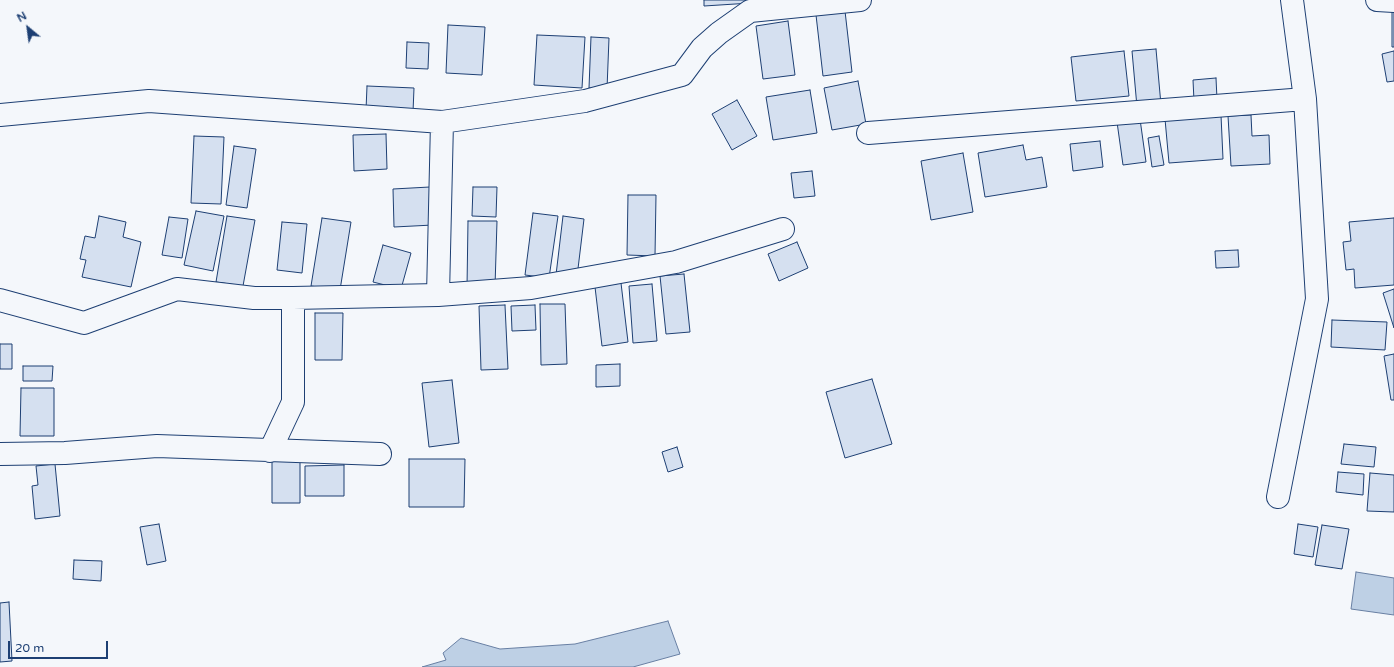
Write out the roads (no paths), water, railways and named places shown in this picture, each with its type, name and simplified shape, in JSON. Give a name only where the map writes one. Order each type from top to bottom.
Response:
[{"type":"street","points":[[0,115],[149,101],[442,122],[585,101],[682,75],[702,48],[750,11],[860,0]]},
{"type":"street","points":[[1278,497],[1317,299],[1305,99],[1292,0]]},
{"type":"street","points":[[1377,0],[1394,2]]},
{"type":"street","points":[[868,133],[1305,99]]},
{"type":"street","points":[[438,295],[442,122]]},
{"type":"street","points":[[0,300],[84,323],[177,289],[254,298],[293,298],[438,295],[531,288],[676,262],[783,228]]},
{"type":"street","points":[[270,451],[293,402],[293,298]]},
{"type":"street","points":[[0,454],[65,453],[157,446],[380,454]]},
{"type":"water","points":[[1356,572],[1394,578],[1394,615],[1351,609]]},
{"type":"water","points":[[668,621],[680,654],[633,667],[422,667],[446,660],[443,653],[461,638],[500,649],[575,644]]}]
